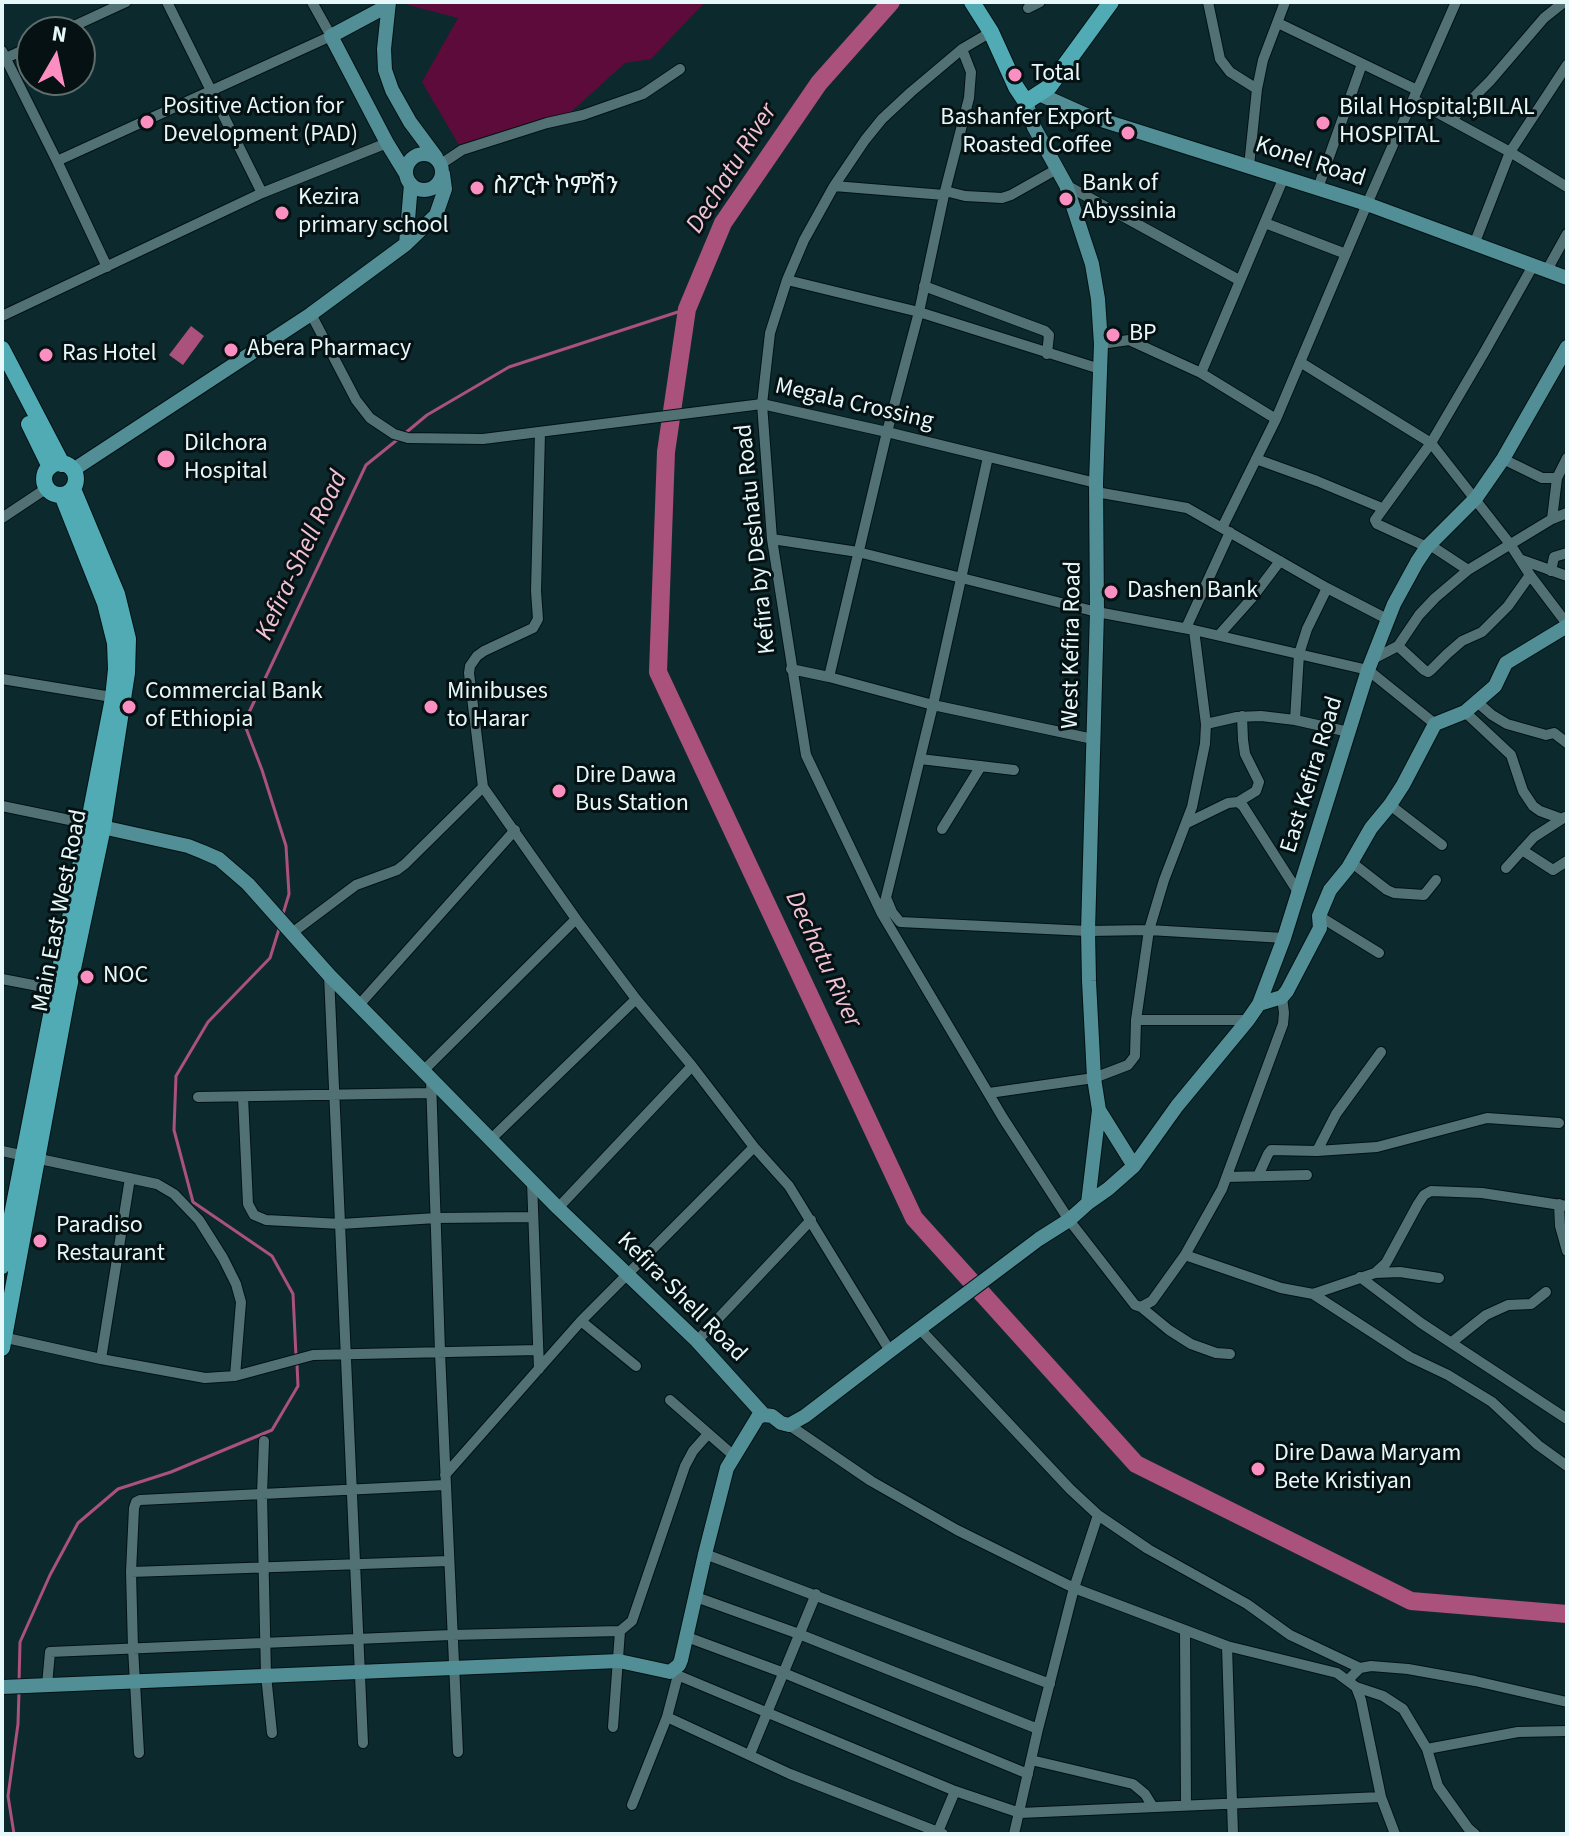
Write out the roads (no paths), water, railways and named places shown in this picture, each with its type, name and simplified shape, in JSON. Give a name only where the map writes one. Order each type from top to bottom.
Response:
[{"type":"main road","points":[[972,2],[987,25],[1016,87],[1032,98],[1049,87],[1111,2]]},
{"type":"main road","points":[[388,4],[331,36],[409,179],[418,189],[429,190],[437,185],[440,165]]},
{"type":"main road","points":[[2,368],[62,467],[76,479],[61,490],[44,479],[62,467],[311,314],[406,244],[436,215],[445,189],[440,165],[404,111],[385,70],[388,4]]},
{"type":"main road","name":"Konel Road","points":[[1032,98],[1367,204],[1567,278]]},
{"type":"main road","name":"West Kefira Road","points":[[1032,98],[1034,127],[1066,185],[1097,284],[1101,344],[1088,931],[1094,1078],[1099,1110],[1088,1203]]},
{"type":"main road","points":[[406,244],[408,164],[416,156],[427,154],[440,165]]},
{"type":"main road","name":"East Kefira Road","points":[[1088,1203],[1134,1166],[1177,1106],[1259,1004],[1284,938],[1387,619],[1417,562],[1476,498],[1503,459],[1567,347]]},
{"type":"main road","points":[[2,349],[62,467]]},
{"type":"main road","name":"Main East West Road","points":[[3,1341],[31,1156],[118,698],[110,620],[88,542],[61,490]]},
{"type":"main road","points":[[1259,1004],[1282,997],[1287,991],[1320,928],[1319,916],[1330,890],[1390,805],[1435,724],[1465,712],[1495,686],[1506,663],[1567,625]]},
{"type":"main road","name":"Kefira-Shell Road","points":[[96,826],[188,846],[219,859],[248,884],[429,1081],[697,1341],[764,1415],[789,1425]]},
{"type":"main road","points":[[1099,1110],[1134,1166]]},
{"type":"main road","name":"Main East West Road","points":[[2,1266],[31,1156]]},
{"type":"main road","points":[[789,1425],[1088,1203]]},
{"type":"main road","points":[[2,1687],[619,1661],[674,1674],[687,1637],[723,1483],[734,1456],[758,1417],[764,1415]]},
{"type":"street","points":[[96,16],[126,2]]},
{"type":"street","points":[[167,2],[262,193]]},
{"type":"street","points":[[57,161],[331,36],[312,2]]},
{"type":"street","points":[[1028,8],[1040,2]]},
{"type":"street","points":[[1208,2],[1220,59],[1230,72],[1257,89]]},
{"type":"street","points":[[1249,166],[1263,60],[1285,2]]},
{"type":"street","points":[[989,1093],[1094,1078],[1133,1061],[1149,930],[1192,807],[1205,744],[1206,724],[1190,629],[1256,459],[1456,2]]},
{"type":"street","points":[[1452,119],[1490,81],[1544,18],[1564,2]]},
{"type":"street","points":[[1278,23],[1362,64],[1567,187]]},
{"type":"street","name":"Kefira by Deshatu Road","points":[[987,25],[882,119],[865,140],[834,186],[804,240],[770,333],[762,404],[772,539],[806,755],[882,914],[1069,1220],[1135,1305],[1191,1344],[1216,1353],[1230,1354]]},
{"type":"street","points":[[829,677],[969,98],[971,72],[962,49]]},
{"type":"street","points":[[4,54],[107,267]]},
{"type":"street","points":[[1318,188],[1362,64]]},
{"type":"street","points":[[1475,242],[1510,152],[1567,65]]},
{"type":"street","points":[[440,165],[462,150],[643,94],[680,69]]},
{"type":"street","points":[[2,316],[262,193],[387,143]]},
{"type":"street","points":[[834,186],[1002,198],[1057,169]]},
{"type":"street","points":[[1201,373],[1284,177]]},
{"type":"street","points":[[1066,185],[1239,280]]},
{"type":"street","points":[[1265,223],[1346,254]]},
{"type":"street","points":[[1468,570],[1429,546],[1375,523],[1376,517],[1431,443],[1485,351],[1540,267],[1567,234]]},
{"type":"street","points":[[787,280],[919,312],[1100,369]]},
{"type":"street","points":[[924,286],[1045,331],[1049,335],[1047,354]]},
{"type":"street","name":"Megala Crossing","points":[[311,314],[356,400],[370,418],[394,434],[408,438],[483,439],[762,404],[887,432],[1187,508],[1387,619]]},
{"type":"street","points":[[1101,344],[1129,340],[1201,373],[1276,419]]},
{"type":"street","points":[[1300,362],[1431,443],[1476,498],[1567,625]]},
{"type":"street","points":[[540,433],[538,619],[533,628],[484,651],[470,666],[483,787],[636,999],[789,1186],[890,1351]]},
{"type":"street","points":[[882,914],[933,705],[988,457]]},
{"type":"street","points":[[1552,519],[1557,478],[1567,458]]},
{"type":"street","points":[[1256,459],[1382,508]]},
{"type":"street","points":[[1503,459],[1542,478],[1557,478]]},
{"type":"street","points":[[2,518],[61,490]]},
{"type":"street","points":[[1371,665],[1398,646],[1419,615],[1468,570],[1567,513]]},
{"type":"street","points":[[772,539],[858,552],[1097,612],[1299,654],[1371,665],[1435,724]]},
{"type":"street","points":[[1551,571],[1554,557],[1567,553]]},
{"type":"street","points":[[1522,560],[1567,576]]},
{"type":"street","points":[[1219,635],[1280,561]]},
{"type":"street","points":[[1398,646],[1428,672],[1462,641],[1482,632],[1508,606],[1530,575]]},
{"type":"street","points":[[1295,720],[1299,654],[1327,588]]},
{"type":"street","points":[[791,669],[933,705],[1093,739]]},
{"type":"street","points":[[2,679],[118,698]]},
{"type":"street","points":[[1477,702],[1507,724],[1546,735],[1554,733],[1567,743]]},
{"type":"street","points":[[1465,712],[1511,755],[1523,791],[1533,806],[1540,811],[1565,817]]},
{"type":"street","points":[[1206,724],[1242,716],[1261,716],[1349,732]]},
{"type":"street","points":[[1187,823],[1228,803],[1238,802],[1256,791],[1259,782],[1245,754],[1242,716]]},
{"type":"street","points":[[920,759],[1014,770]]},
{"type":"street","points":[[942,829],[981,766]]},
{"type":"street","points":[[285,925],[356,885],[397,870],[483,787]]},
{"type":"street","points":[[1238,802],[1298,892]]},
{"type":"street","points":[[1390,805],[1442,845]]},
{"type":"street","points":[[2,806],[96,826]]},
{"type":"street","points":[[1506,868],[1534,837],[1565,817]]},
{"type":"street","points":[[359,1005],[515,830]]},
{"type":"street","points":[[1522,850],[1553,870],[1567,861]]},
{"type":"street","points":[[1351,862],[1394,893],[1424,895],[1436,880]]},
{"type":"street","points":[[887,900],[900,922],[1284,938]]},
{"type":"street","points":[[1319,916],[1379,953]]},
{"type":"street","points":[[198,1097],[335,1093],[429,1081],[576,919]]},
{"type":"street","points":[[329,975],[363,1743]]},
{"type":"street","points":[[2,979],[62,990]]},
{"type":"street","points":[[1141,1307],[1152,1301],[1185,1255],[1227,1177],[1283,1024],[1282,997]]},
{"type":"street","points":[[490,1140],[636,999]]},
{"type":"street","points":[[1136,1020],[1248,1020]]},
{"type":"street","points":[[1317,1151],[1336,1114],[1381,1052]]},
{"type":"street","points":[[558,1208],[692,1066]]},
{"type":"street","points":[[429,1081],[458,1752]]},
{"type":"street","points":[[243,1097],[248,1204],[254,1215],[266,1220],[341,1224],[436,1218],[533,1217]]},
{"type":"street","points":[[1258,1176],[1271,1150],[1363,1149],[1389,1145],[1487,1118],[1559,1123]]},
{"type":"street","points":[[139,1753],[131,1572],[136,1502],[445,1480],[581,1321],[754,1147]]},
{"type":"street","points":[[2,1151],[157,1184],[174,1194],[199,1220],[223,1258],[241,1302],[235,1376]]},
{"type":"street","points":[[1227,1177],[1307,1175]]},
{"type":"street","points":[[101,1359],[130,1178]]},
{"type":"street","points":[[532,1182],[539,1369]]},
{"type":"street","points":[[1375,1273],[1386,1263],[1424,1195],[1431,1191],[1482,1193],[1563,1205],[1560,1226],[1567,1251]]},
{"type":"street","points":[[697,1341],[811,1220]]},
{"type":"street","points":[[1185,1255],[1281,1288],[1313,1294],[1419,1362],[1448,1375],[1492,1402],[1538,1445],[1567,1466]]},
{"type":"street","points":[[1313,1294],[1375,1273],[1400,1272],[1439,1278]]},
{"type":"street","points":[[1360,1277],[1421,1323],[1567,1419]]},
{"type":"street","points":[[1452,1342],[1486,1315],[1508,1305],[1531,1304],[1546,1292]]},
{"type":"street","points":[[581,1321],[636,1366]]},
{"type":"street","points":[[920,1329],[1059,1478],[1098,1515],[1148,1549],[1247,1604],[1290,1635],[1360,1668],[1408,1669],[1567,1702]]},
{"type":"street","points":[[3,1341],[205,1378],[235,1376],[313,1355],[538,1350]]},
{"type":"street","points":[[670,1400],[734,1456]]},
{"type":"street","points":[[789,1425],[871,1481],[957,1530],[1074,1588],[1227,1646],[1337,1673],[1352,1684],[1396,1703],[1427,1749],[1438,1786],[1475,1834]]},
{"type":"street","points":[[47,1685],[50,1652],[620,1631],[632,1621],[685,1466],[708,1434]]},
{"type":"street","points":[[264,1441],[262,1494],[266,1675],[272,1733]]},
{"type":"street","points":[[1014,1834],[1074,1588],[1098,1515]]},
{"type":"street","points":[[705,1554],[1050,1684]]},
{"type":"street","points":[[131,1572],[448,1561]]},
{"type":"street","points":[[750,1754],[816,1594]]},
{"type":"street","points":[[696,1597],[799,1634],[1038,1729]]},
{"type":"street","points":[[1185,1630],[1186,1805]]},
{"type":"street","points":[[613,1727],[620,1631]]},
{"type":"street","points":[[687,1637],[784,1673],[1028,1774]]},
{"type":"street","points":[[1227,1646],[1233,1834]]},
{"type":"street","points":[[1352,1684],[1360,1668]]},
{"type":"street","points":[[632,1805],[667,1717],[674,1674],[955,1791],[1020,1813],[1381,1797]]},
{"type":"street","points":[[1352,1684],[1361,1700],[1381,1797],[1395,1834]]},
{"type":"street","points":[[667,1717],[790,1774],[940,1833],[955,1791]]},
{"type":"street","points":[[1427,1749],[1518,1732],[1567,1731]]},
{"type":"street","points":[[1031,1760],[1133,1784],[1145,1794],[1153,1807]]},
{"type":"waterway","name":"Dechatu River","points":[[891,2],[819,83],[723,223],[687,309],[666,452],[658,672],[914,1218],[1136,1464],[1411,1601],[1567,1614]]},
{"type":"waterway","name":"Kefira-Shell Road","points":[[403,435],[427,415],[509,367],[687,309]]},
{"type":"waterway","name":"Kefira-Shell Road","points":[[283,914],[289,894],[286,846],[244,723],[366,465],[397,440]]},
{"type":"waterway","name":"Kefira-Shell Road","points":[[279,929],[270,958],[208,1022],[176,1076],[174,1130],[193,1202],[272,1256],[293,1294],[296,1356]]},
{"type":"waterway","name":"Kefira-Shell Road","points":[[19,1683],[20,1642],[78,1523],[118,1489],[171,1472],[272,1430],[298,1386],[297,1364]]},
{"type":"waterway","name":"Kefira-Shell Road","points":[[14,1834],[8,1796],[18,1724],[19,1691]]},
{"type":"place","name":"Total","points":[[1015,75]]},
{"type":"place","name":"Positive Action for Development (PAD)","points":[[147,122]]},
{"type":"place","name":"Bilal Hospital;BILAL HOSPITAL","points":[[1323,123]]},
{"type":"place","name":"Bashanfer Export Roasted Coffee","points":[[1128,133]]},
{"type":"place","name":"ስፖርት ኮምሽን","points":[[477,188]]},
{"type":"place","name":"Bank of Abyssinia","points":[[1066,199]]},
{"type":"place","name":"Kezira primary school","points":[[282,213]]},
{"type":"place","name":"BP","points":[[1113,335]]},
{"type":"place","name":"Abera Pharmacy","points":[[231,350]]},
{"type":"place","name":"Ras Hotel","points":[[46,355]]},
{"type":"place","name":"Dilchora Hospital","points":[[166,459]]},
{"type":"place","name":"Dashen Bank","points":[[1111,592]]},
{"type":"place","name":"Commercial Bank of Ethiopia","points":[[129,707]]},
{"type":"place","name":"Minibuses to Harar","points":[[431,707]]},
{"type":"place","name":"Dire Dawa Bus Station","points":[[559,791]]},
{"type":"place","name":"NOC","points":[[87,977]]},
{"type":"place","name":"Paradiso Restaurant","points":[[40,1241]]},
{"type":"place","name":"Dire Dawa Maryam Bete Kristiyan","points":[[1258,1469]]}]
